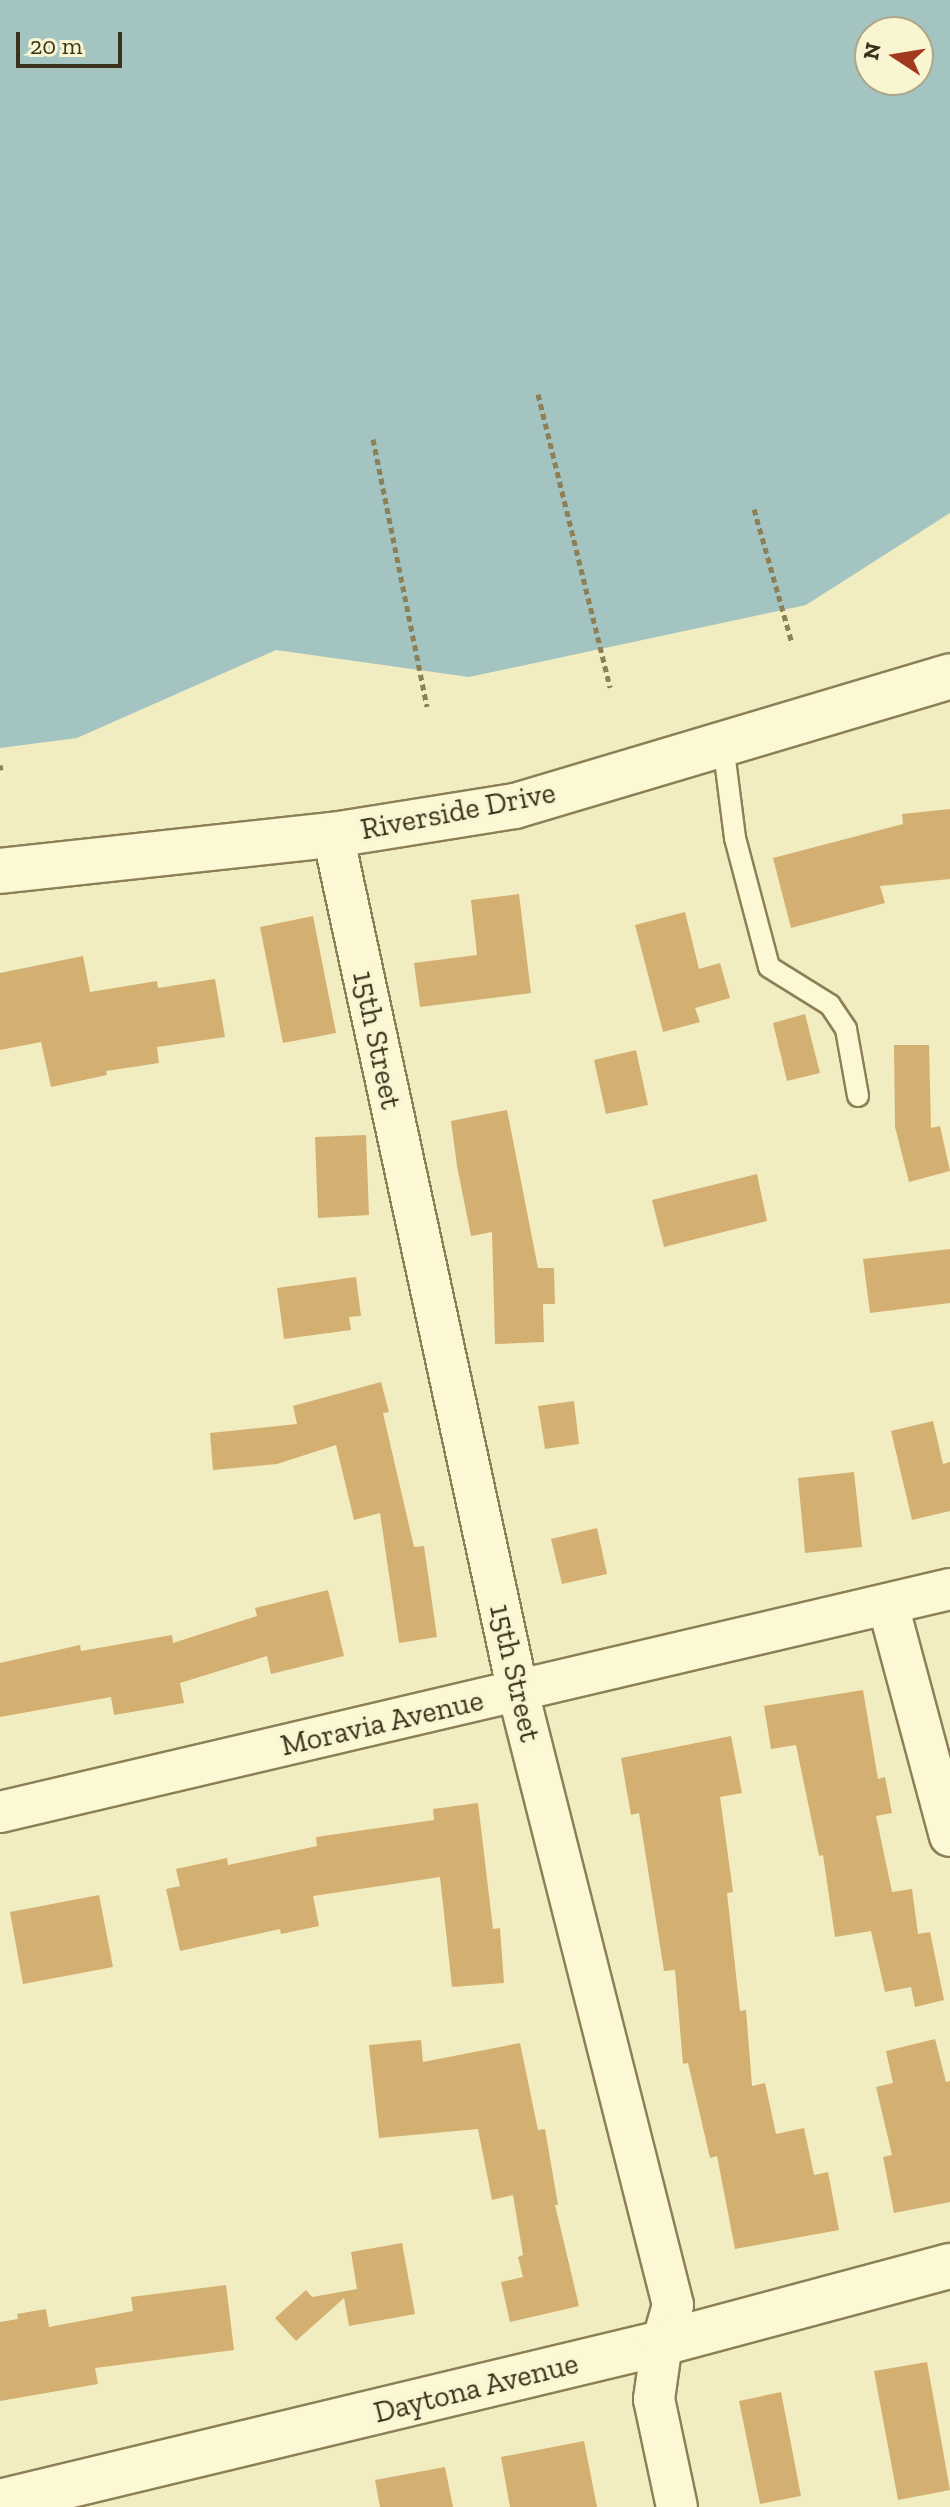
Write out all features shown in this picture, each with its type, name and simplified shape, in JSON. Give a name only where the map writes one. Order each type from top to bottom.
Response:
[{"type":"street","name":"Riverside Drive","points":[[0,871],[333,835],[515,806],[950,676]]},
{"type":"street","name":"15th Street","points":[[333,835],[518,1692],[673,2305],[662,2343],[654,2399],[677,2507]]},
{"type":"street","name":"Moravia Avenue","points":[[0,1812],[950,1589]]},
{"type":"street","points":[[888,1605],[950,1836]]},
{"type":"street","name":"Daytona Avenue","points":[[0,2502],[662,2343],[950,2266]]},
{"type":"lane","points":[[723,744],[735,838],[769,967],[830,1005],[846,1029],[858,1096]]},
{"type":"path","points":[[538,394],[610,687]]},
{"type":"path","points":[[373,439],[427,707]]},
{"type":"path","points":[[754,509],[792,643]]},
{"type":"water","points":[[0,0],[950,0],[950,513],[806,605],[469,677],[276,650],[77,738],[0,748]]},
{"type":"building","points":[[950,809],[950,879],[880,886],[885,903],[791,928],[773,858],[903,824],[902,814]]},
{"type":"building","points":[[519,894],[531,993],[420,1007],[414,963],[477,955],[471,900]]},
{"type":"building","points":[[685,912],[699,969],[720,963],[730,998],[695,1008],[700,1022],[663,1032],[635,925]]},
{"type":"building","points":[[313,916],[336,1033],[283,1043],[260,927]]},
{"type":"building","points":[[83,956],[90,992],[157,981],[158,988],[215,979],[225,1037],[157,1047],[159,1063],[106,1071],[107,1075],[51,1087],[41,1042],[0,1050],[0,973]]},
{"type":"building","points":[[805,1014],[820,1073],[787,1081],[773,1023]]},
{"type":"building","points":[[894,1045],[929,1045],[931,1128],[940,1126],[950,1171],[909,1182],[895,1127]]},
{"type":"building","points":[[636,1050],[648,1105],[606,1114],[594,1060]]},
{"type":"building","points":[[507,1110],[538,1268],[554,1268],[555,1304],[543,1304],[544,1342],[495,1344],[492,1232],[471,1236],[457,1166],[451,1121]]},
{"type":"building","points":[[366,1135],[369,1215],[318,1218],[315,1137]]},
{"type":"building","points":[[757,1174],[767,1221],[664,1247],[652,1200]]},
{"type":"building","points":[[950,1249],[950,1303],[870,1313],[863,1259]]},
{"type":"building","points":[[356,1277],[361,1316],[349,1317],[351,1330],[284,1339],[277,1288]]},
{"type":"building","points":[[381,1382],[389,1412],[383,1413],[414,1547],[424,1546],[437,1637],[399,1643],[380,1513],[354,1520],[336,1445],[277,1464],[213,1470],[210,1433],[297,1424],[293,1406]]},
{"type":"building","points":[[574,1401],[579,1444],[545,1449],[538,1406]]},
{"type":"building","points":[[933,1421],[943,1464],[950,1462],[950,1511],[912,1520],[891,1431]]},
{"type":"building","points":[[854,1472],[862,1547],[805,1553],[798,1478]]},
{"type":"building","points":[[597,1528],[607,1574],[562,1584],[551,1539]]},
{"type":"building","points":[[328,1590],[344,1656],[271,1674],[267,1656],[180,1683],[184,1703],[114,1715],[111,1697],[0,1717],[0,1663],[80,1645],[81,1651],[172,1635],[173,1643],[257,1616],[255,1608]]},
{"type":"building","points":[[863,1690],[878,1779],[885,1777],[892,1813],[876,1816],[892,1892],[912,1889],[918,1934],[930,1932],[944,2000],[915,2007],[911,1987],[885,1992],[871,1931],[835,1937],[823,1855],[819,1856],[796,1745],[771,1749],[764,1706]]},
{"type":"building","points":[[731,1736],[742,1793],[720,1797],[733,1892],[727,1893],[740,2011],[746,2010],[752,2086],[765,2083],[776,2134],[804,2128],[814,2175],[828,2172],[839,2230],[735,2249],[717,2156],[710,2158],[688,2063],[683,2064],[675,1970],[664,1971],[639,1813],[631,1815],[621,1758]]},
{"type":"building","points":[[478,1803],[493,1929],[500,1928],[504,1983],[452,1987],[440,1877],[313,1896],[319,1926],[281,1934],[280,1929],[180,1951],[166,1889],[180,1886],[176,1869],[227,1858],[228,1865],[317,1846],[316,1837],[434,1820],[433,1809]]},
{"type":"building","points":[[99,1895],[113,1967],[23,1984],[10,1912]]},
{"type":"building","points":[[935,2039],[946,2082],[950,2081],[950,2202],[894,2213],[883,2157],[892,2155],[876,2087],[893,2083],[886,2051]]},
{"type":"building","points":[[421,2040],[423,2062],[520,2043],[538,2130],[545,2129],[558,2205],[555,2205],[579,2306],[510,2322],[501,2282],[523,2277],[518,2257],[523,2255],[513,2195],[492,2200],[478,2129],[379,2138],[369,2045]]},
{"type":"building","points":[[402,2243],[415,2314],[349,2326],[344,2298],[296,2341],[275,2318],[306,2290],[312,2297],[357,2289],[351,2252]]},
{"type":"building","points":[[226,2285],[234,2350],[95,2368],[98,2384],[0,2401],[0,2322],[18,2319],[17,2314],[46,2309],[49,2327],[133,2311],[131,2297]]},
{"type":"building","points":[[927,2362],[950,2490],[898,2500],[874,2371]]},
{"type":"building","points":[[781,2392],[801,2496],[760,2504],[739,2401]]},
{"type":"building","points":[[584,2441],[597,2507],[510,2507],[501,2457]]},
{"type":"building","points":[[445,2467],[453,2507],[380,2507],[375,2480]]}]
